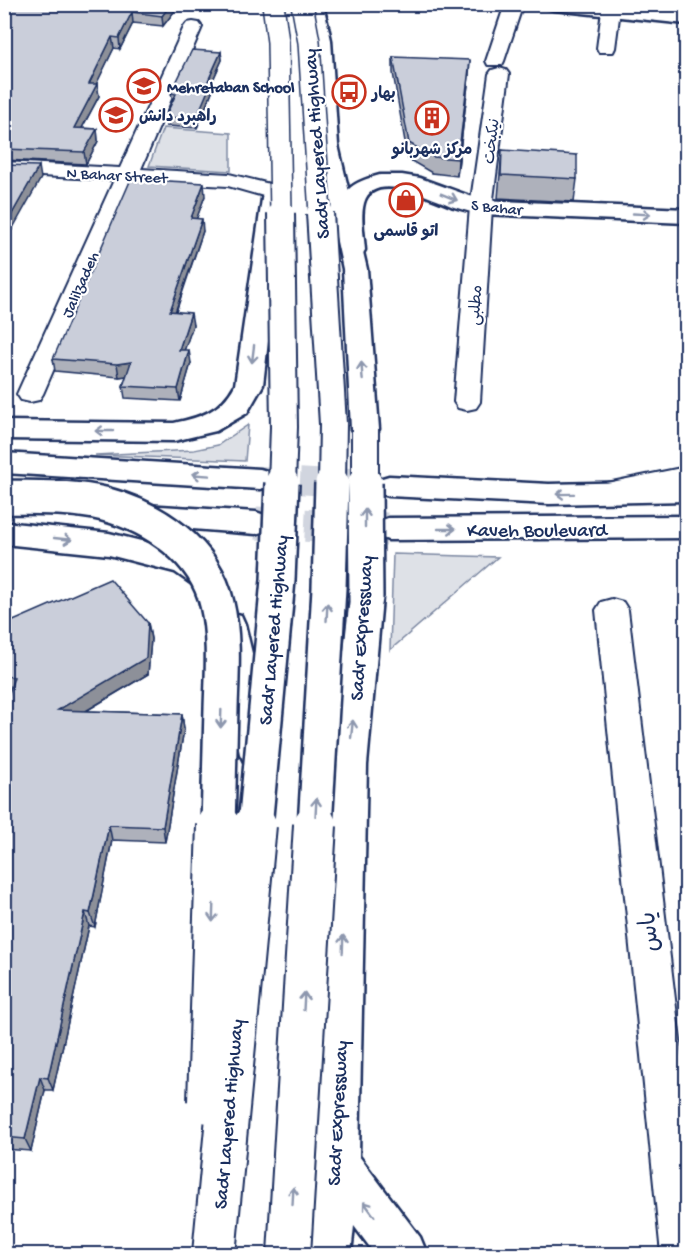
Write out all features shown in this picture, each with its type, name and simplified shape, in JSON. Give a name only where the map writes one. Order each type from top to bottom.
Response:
[{"type":"main road","points":[[205,1254],[258,754],[272,427],[273,42],[268,4]]},
{"type":"main road","name":"Sadr Layered Highway","points":[[214,1254],[279,580],[284,427],[278,42],[273,4]]},
{"type":"main road","name":"Sadr Layered Highway","points":[[289,1254],[329,588],[333,424],[309,42],[302,4]]},
{"type":"main road","name":"Sadr Expressway","points":[[314,4],[321,40],[327,146],[355,269],[365,429],[366,597],[349,765],[336,1163],[328,1254]]},
{"type":"main road","points":[[554,4],[687,18]]},
{"type":"main road","points":[[4,430],[174,432],[206,425],[237,407],[249,385],[274,180]]},
{"type":"main road","name":"S Bahar","points":[[355,269],[352,202],[362,187],[372,183],[419,185],[453,199],[482,207],[687,216]]},
{"type":"main road","points":[[4,463],[260,479]]},
{"type":"main road","name":"Kaveh Boulevard","points":[[389,486],[549,494],[687,491]]},
{"type":"main road","points":[[4,497],[102,504],[155,524],[180,543],[200,567],[216,597],[223,656],[205,1254]]},
{"type":"main road","points":[[4,503],[179,519],[256,523]]},
{"type":"main road","name":"Kaveh Boulevard","points":[[388,529],[678,529]]},
{"type":"main road","points":[[4,533],[109,544],[185,563],[212,582],[225,605],[258,754]]},
{"type":"main road","points":[[336,1163],[403,1254]]},
{"type":"street","name":"نیکبخت","points":[[482,207],[497,68],[514,4]]},
{"type":"street","points":[[606,48],[611,10]]},
{"type":"street","name":"Jalilzadeh","points":[[30,394],[194,27]]},
{"type":"street","name":"N Bahar Street","points":[[4,168],[229,180],[274,180]]},
{"type":"street","name":"مطلبی","points":[[467,402],[482,207]]},
{"type":"street","points":[[600,493],[687,476]]},
{"type":"street","name":"یاس","points":[[612,610],[684,1254]]},
{"type":"shaded area","points":[[163,128],[231,133],[231,171],[149,166]]},
{"type":"shaded area","points":[[248,425],[245,461],[95,455],[194,450],[218,445]]},
{"type":"shaded area","points":[[393,554],[498,557],[390,650]]},
{"type":"building","points":[[4,4],[171,4],[162,16],[132,12],[119,38],[112,37],[89,84],[97,84],[74,128],[97,129],[84,152],[4,149]]},
{"type":"building","points":[[192,50],[221,52],[208,81],[212,81],[196,119],[165,117],[176,94],[171,93]]},
{"type":"building","name":"مرکز شهربانو","points":[[393,57],[470,60],[458,159],[433,157],[409,143]]},
{"type":"building","points":[[502,150],[577,155],[577,179],[501,175]]},
{"type":"building","points":[[4,165],[39,166],[4,228]]},
{"type":"building","points":[[131,179],[204,183],[191,218],[202,219],[170,311],[191,313],[179,350],[189,350],[178,389],[123,386],[131,362],[117,364],[53,359]]},
{"type":"building","points":[[110,579],[148,623],[146,658],[58,710],[182,714],[163,827],[109,825],[90,913],[85,912],[48,1078],[40,1077],[25,1139],[4,1137],[4,709],[14,677],[4,676],[4,625]]},
{"type":"tunnel","points":[[260,479],[350,484]]},
{"type":"tunnel","points":[[325,483],[360,485]]},
{"type":"tunnel","points":[[256,523],[388,529]]},
{"type":"place","name":"Mehretaban School","points":[[144,86]]},
{"type":"place","name":"بهار","points":[[349,92]]},
{"type":"place","name":"راهبرد دانش","points":[[116,115]]},
{"type":"place","name":"مرکز شهربانو","points":[[432,118]]},
{"type":"place","name":"اتو قاسمی","points":[[406,200]]}]
